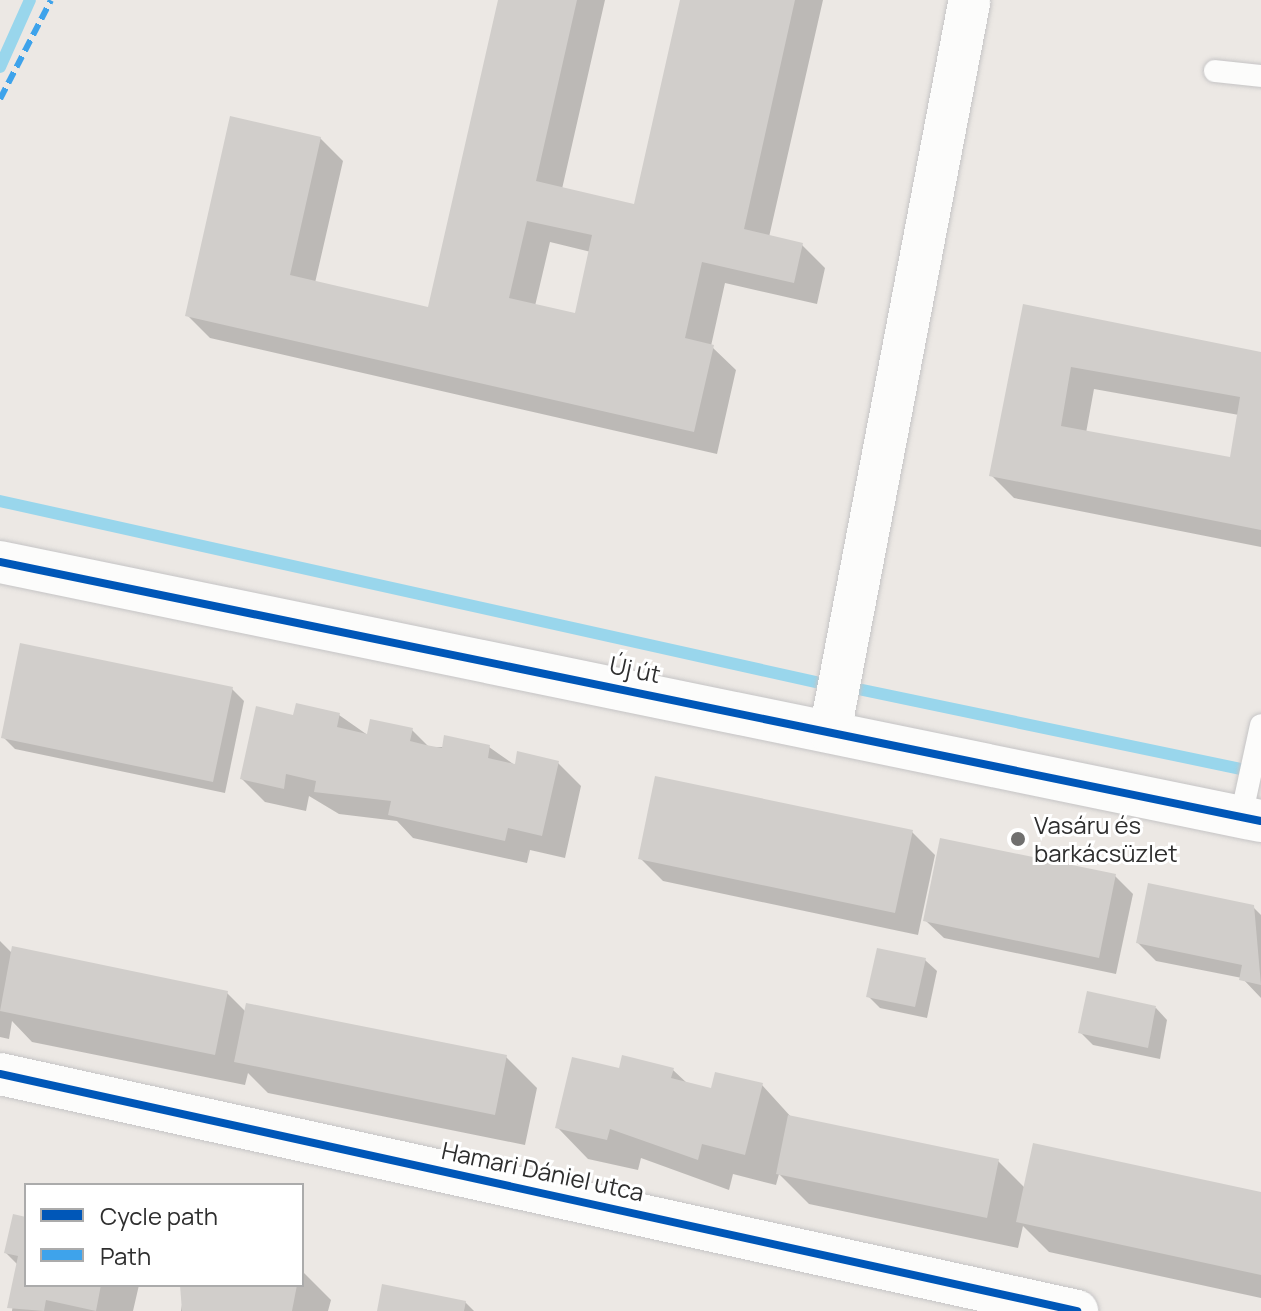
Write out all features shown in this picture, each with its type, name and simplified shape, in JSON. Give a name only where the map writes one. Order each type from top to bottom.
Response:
[{"type":"street","points":[[830,732],[969,3]]},
{"type":"street","name":"Új út","points":[[0,562],[830,732],[1250,809]]},
{"type":"street","name":"Hamari Dániel utca","points":[[0,1074],[1077,1311]]},
{"type":"lane","points":[[1215,71],[1261,76]]},
{"type":"lane","points":[[1250,809],[1260,728]]},
{"type":"building","points":[[498,0],[577,0],[536,181],[634,204],[680,0],[795,0],[744,229],[803,243],[794,283],[702,262],[685,338],[714,345],[694,432],[185,316],[230,116],[321,137],[290,275],[428,307]],"holes":[[[527,221],[592,235],[575,313],[509,298]]]},
{"type":"building","points":[[1023,304],[1261,352],[1261,530],[989,476]],"holes":[[[1071,367],[1240,397],[1230,457],[1061,426]]]},
{"type":"building","points":[[20,643],[233,687],[213,782],[1,738]]},
{"type":"building","points":[[296,703],[340,713],[337,727],[367,734],[370,719],[413,728],[410,741],[426,745],[442,748],[444,735],[490,745],[488,758],[515,764],[517,751],[559,761],[542,836],[508,828],[505,841],[388,815],[391,801],[314,792],[316,781],[286,774],[284,789],[240,779],[256,706],[293,715]]},
{"type":"building","points":[[655,776],[913,830],[895,913],[638,859]]},
{"type":"building","points":[[940,838],[1116,874],[1099,958],[923,921]]},
{"type":"building","points":[[1148,883],[1254,905],[1261,985],[1239,980],[1242,965],[1136,943]]},
{"type":"building","points":[[12,946],[228,991],[215,1055],[0,1011]]},
{"type":"building","points":[[877,948],[926,958],[915,1007],[866,997]]},
{"type":"building","points":[[1087,991],[1156,1006],[1148,1048],[1078,1033]]},
{"type":"building","points":[[246,1003],[507,1055],[495,1115],[234,1062]]},
{"type":"building","points":[[622,1055],[674,1068],[671,1078],[711,1088],[715,1072],[763,1083],[745,1155],[702,1144],[698,1160],[610,1129],[607,1140],[555,1128],[572,1057],[619,1068]]},
{"type":"building","points":[[788,1115],[999,1159],[987,1218],[776,1174]]},
{"type":"building","points":[[1033,1143],[1261,1192],[1261,1275],[1016,1222]]},
{"type":"building","points":[[13,1214],[24,1217],[24,1287],[101,1287],[96,1311],[46,1300],[44,1311],[7,1308],[18,1256],[4,1253]]},
{"type":"building","points":[[382,1284],[466,1301],[464,1311],[377,1311]]},
{"type":"building","points":[[180,1287],[297,1287],[292,1311],[182,1311]]},
{"type":"waterway","points":[[0,67],[30,0]]},
{"type":"waterway","points":[[0,501],[816,682]]},
{"type":"waterway","points":[[858,689],[1254,772]]},
{"type":"marked path","points":[[0,99],[51,0]]},
{"type":"cycle path","points":[[0,562],[1261,821]]},
{"type":"cycle path","points":[[0,1074],[1077,1311]]},
{"type":"place","name":"Vasáru és barkácsüzlet","points":[[1018,839]]}]
